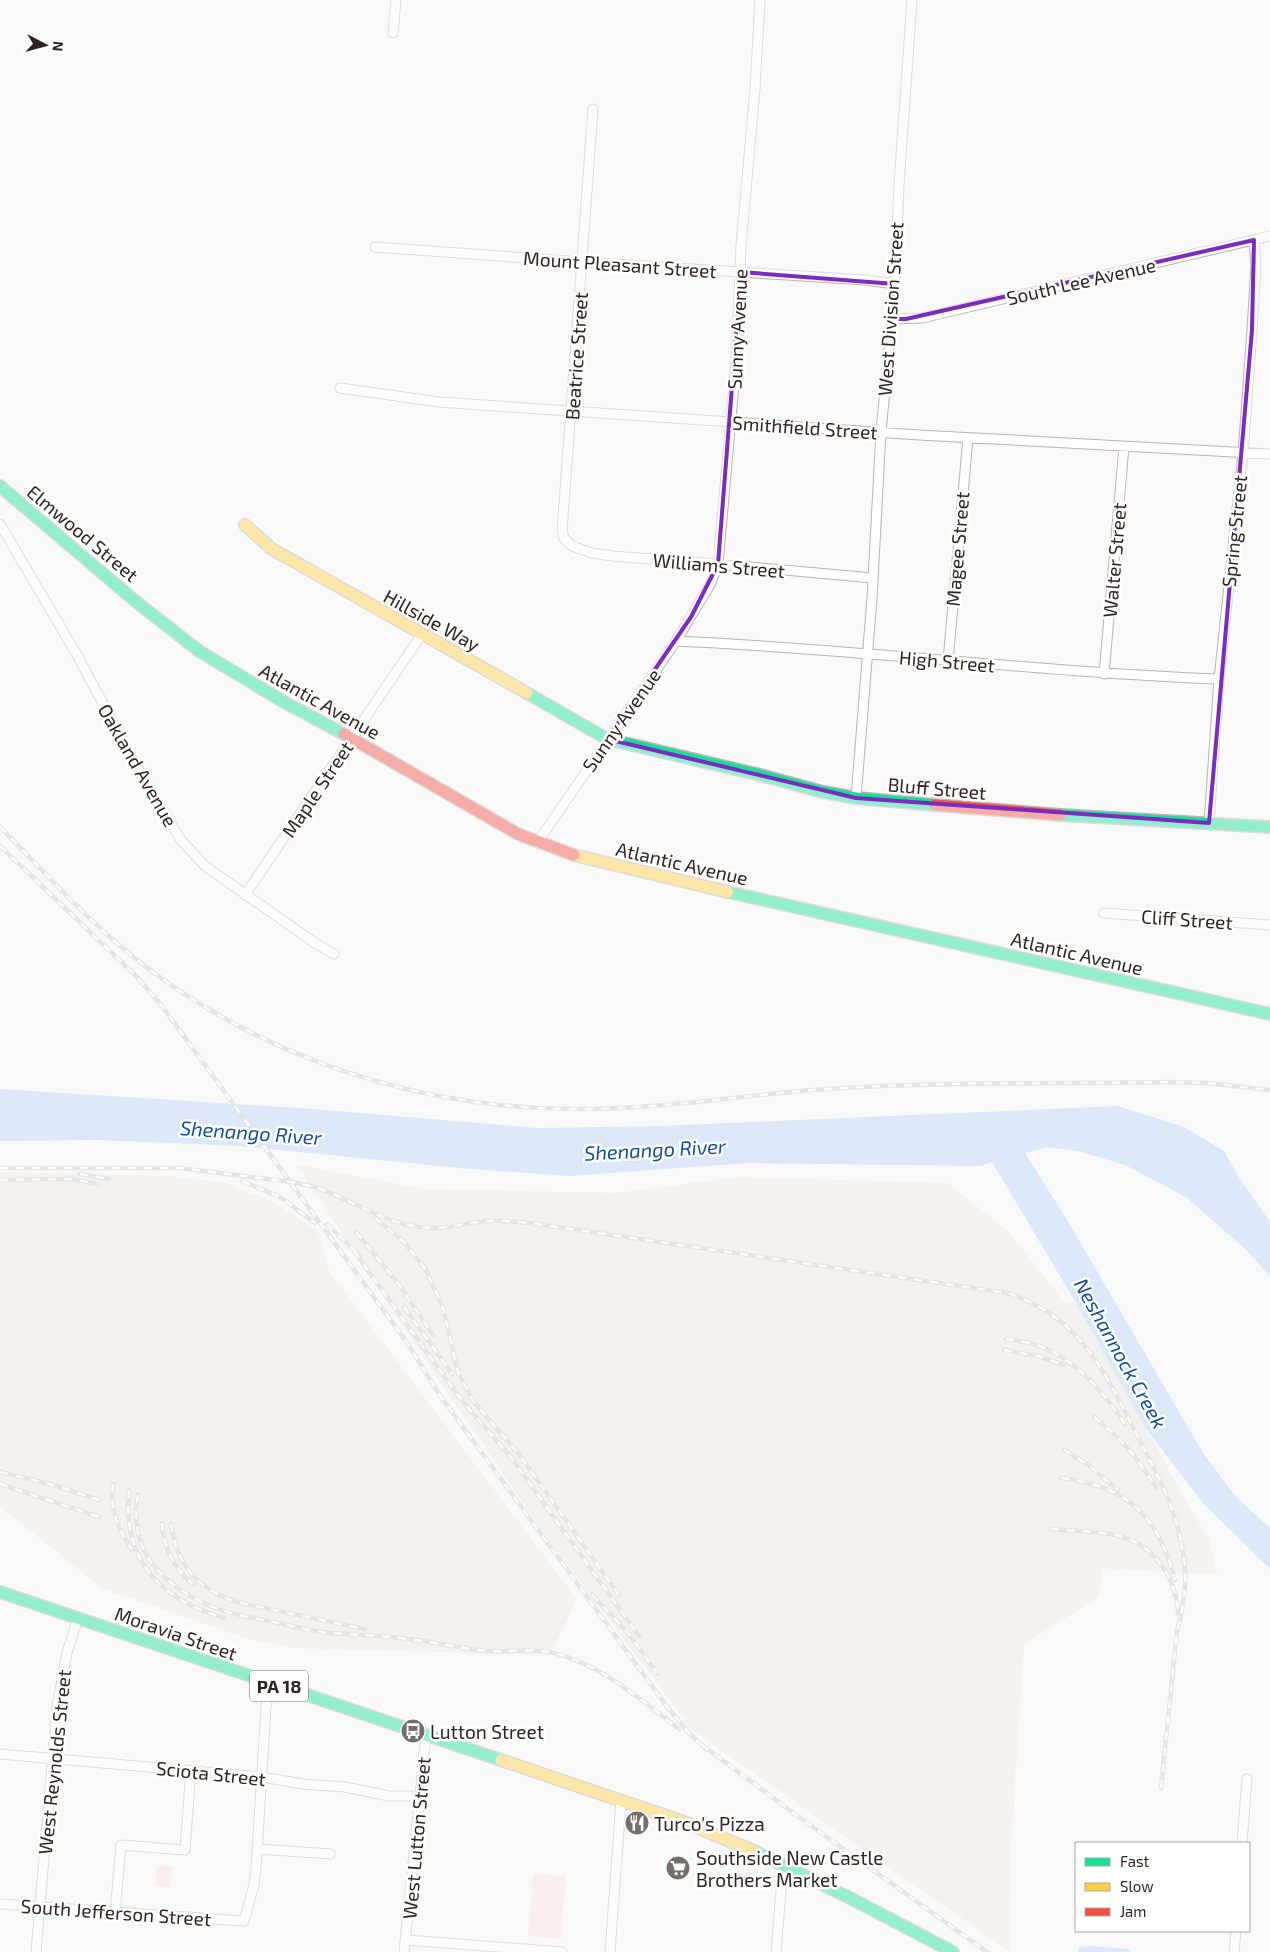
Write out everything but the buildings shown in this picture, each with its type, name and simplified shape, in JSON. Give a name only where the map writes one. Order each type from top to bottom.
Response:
[{"type":"street","points":[[393,33],[396,0]]},
{"type":"street","name":"Sunny Avenue","points":[[536,843],[676,641],[710,585],[718,564],[721,548],[738,334],[760,0]]},
{"type":"street","name":"West Division Street","points":[[856,798],[873,578],[881,432],[895,284],[899,184],[912,0]]},
{"type":"street","name":"Beatrice Street","points":[[567,542],[562,531],[593,109]]},
{"type":"street","name":"South Lee Avenue","points":[[891,319],[922,318],[1270,236]]},
{"type":"street","name":"Spring Street","points":[[1209,823],[1219,679],[1243,454],[1256,265],[1254,240]]},
{"type":"street","name":"Mount Pleasant Street","points":[[375,246],[582,262],[865,280],[895,284]]},
{"type":"street","name":"Smithfield Street","points":[[340,388],[439,402],[968,438],[1270,454]]},
{"type":"street","name":"Magee Street","points":[[948,661],[968,438]]},
{"type":"street","name":"Walter Street","points":[[1104,674],[1124,447]]},
{"type":"street","name":"Elmwood Street","points":[[0,486],[143,606]]},
{"type":"street","name":"Oakland Avenue","points":[[0,524],[72,647],[138,769],[181,840],[205,866],[334,954]]},
{"type":"street","name":"Hillside Way","points":[[245,525],[272,549],[607,740]]},
{"type":"street","name":"Williams Street","points":[[567,542],[580,549],[612,556],[873,578]]},
{"type":"street","name":"Atlantic Avenue","points":[[143,606],[199,651],[284,702],[352,738],[536,843],[568,855],[1270,1014]]},
{"type":"street","name":"Maple Street","points":[[246,895],[422,634]]},
{"type":"street","name":"High Street","points":[[676,641],[867,654],[1104,674],[1219,679]]},
{"type":"street","name":"Bluff Street","points":[[607,740],[756,774],[823,792],[856,798],[1011,812],[1270,827]]},
{"type":"street","name":"Cliff Street","points":[[1104,913],[1270,925]]},
{"type":"street","name":"Moravia Street","points":[[0,1592],[706,1830],[868,1906],[952,1952]]},
{"type":"street","name":"West Reynolds Street","points":[[36,1952],[59,1688],[78,1618]]},
{"type":"street","points":[[272,1684],[266,1706],[258,1849],[330,1854]]},
{"type":"street","name":"West Lutton Street","points":[[404,1952],[426,1735]]},
{"type":"street","name":"Sciota Street","points":[[0,1754],[262,1777],[303,1784],[345,1787],[389,1796],[420,1796]]},
{"type":"street","points":[[115,1912],[121,1844],[185,1850],[191,1770]]},
{"type":"street","points":[[1242,1842],[1247,1779]]},
{"type":"street","points":[[610,1952],[621,1801]]},
{"type":"street","name":"South Jefferson Street","points":[[0,1904],[244,1921],[254,1885],[258,1849]]},
{"type":"street","points":[[776,1952],[784,1866]]},
{"type":"street","points":[[1234,1952],[1236,1932]]},
{"type":"street","points":[[406,1940],[463,1948],[562,1952]]},
{"type":"highlighted area","points":[[1254,240],[1252,330],[1209,823],[856,798],[607,739],[691,617],[718,564],[741,272],[895,284],[891,319],[906,319]]},
{"type":"shaded area","points":[[297,1165],[426,1189],[617,1193],[737,1177],[947,1183],[1008,1231],[1065,1303],[1076,1303],[1194,1515],[1209,1538],[1217,1575],[1102,1568],[1099,1597],[1024,1644],[1011,1846],[1010,1952],[692,1730],[541,1529],[434,1373]]},
{"type":"shaded area","points":[[0,1172],[165,1176],[222,1182],[270,1200],[318,1231],[329,1271],[577,1599],[550,1655],[294,1648],[252,1640],[101,1588],[0,1508]]},
{"type":"shaded area","points":[[157,1866],[172,1866],[171,1887],[155,1886]]},
{"type":"shaded area","points":[[533,1874],[566,1876],[561,1939],[528,1936]]},
{"type":"water","points":[[0,1089],[314,1109],[538,1128],[661,1126],[1118,1106],[1184,1127],[1224,1151],[1240,1179],[1270,1222],[1270,1276],[1244,1248],[1186,1197],[1125,1165],[1078,1151],[1048,1147],[1025,1153],[1069,1223],[1203,1453],[1236,1497],[1270,1528],[1270,1569],[1204,1504],[1146,1429],[1076,1303],[992,1162],[981,1166],[748,1163],[569,1176],[459,1168],[239,1146],[98,1140],[0,1141]]},
{"type":"water","points":[[1079,1947],[1129,1949],[1130,1952],[1078,1952]]},
{"type":"railway","points":[[0,827],[97,925],[131,955],[180,991],[232,1022],[286,1049],[343,1071],[401,1088],[460,1100],[521,1107],[582,1109],[669,1105],[814,1090],[902,1085],[1168,1082],[1207,1083],[1270,1090]]},
{"type":"railway","points":[[0,846],[136,976],[162,1006],[408,1344],[439,1394],[668,1708],[689,1733],[706,1749]]},
{"type":"railway","points":[[0,1168],[179,1168],[291,1182],[315,1187],[379,1215],[419,1227],[445,1227],[493,1221],[530,1223],[1007,1293],[1033,1304],[1055,1317],[1089,1351],[1103,1371],[1158,1476],[1174,1514],[1181,1541]]},
{"type":"railway","points":[[80,1174],[109,1179]]},
{"type":"railway","points":[[0,1180],[72,1179],[97,1184]]},
{"type":"railway","points":[[242,1181],[280,1197],[315,1223]]},
{"type":"railway","points":[[375,1218],[404,1242],[426,1270],[443,1308],[458,1372],[473,1401],[518,1453],[619,1595]]},
{"type":"railway","points":[[327,1224],[360,1256]]},
{"type":"railway","points":[[356,1232],[397,1282],[433,1335]]},
{"type":"railway","points":[[354,1251],[462,1401],[510,1456],[639,1636]]},
{"type":"railway","points":[[404,1307],[452,1374]]},
{"type":"railway","points":[[1006,1339],[1027,1342],[1059,1355],[1091,1381],[1125,1424]]},
{"type":"railway","points":[[1004,1350],[1038,1356],[1064,1365]]},
{"type":"railway","points":[[1094,1417],[1128,1449],[1156,1487]]},
{"type":"railway","points":[[1064,1450],[1087,1464],[1118,1490]]},
{"type":"railway","points":[[0,1472],[54,1485],[99,1500]]},
{"type":"railway","points":[[1061,1478],[1104,1488],[1122,1497],[1136,1508],[1149,1521],[1159,1538],[1168,1557],[1175,1580]]},
{"type":"railway","points":[[0,1484],[99,1517]]},
{"type":"railway","points":[[113,1484],[112,1493],[116,1518],[122,1534],[132,1549]]},
{"type":"railway","points":[[129,1490],[128,1515],[132,1536],[139,1556],[150,1573],[181,1600],[201,1610],[224,1618]]},
{"type":"railway","points":[[138,1495],[136,1516],[138,1534],[144,1551],[154,1565],[180,1590],[215,1608],[229,1613],[322,1632],[397,1638],[490,1651],[530,1650],[554,1653],[572,1659],[605,1675],[635,1695],[679,1729]]},
{"type":"railway","points":[[162,1523],[167,1549],[171,1557],[180,1572],[193,1584]]},
{"type":"railway","points":[[171,1524],[178,1552],[184,1563],[191,1574],[210,1590],[236,1602],[365,1629]]},
{"type":"railway","points":[[1051,1529],[1116,1535],[1129,1539],[1141,1546],[1152,1554],[1168,1575],[1177,1601],[1178,1614]]},
{"type":"railway","points":[[1161,1788],[1177,1631],[1183,1608],[1185,1584],[1184,1560],[1179,1536]]},
{"type":"railway","points":[[592,1595],[629,1634],[657,1673]]},
{"type":"railway","points":[[702,1745],[987,1952]]},
{"type":"traffic: fast","points":[[0,486],[134,600],[199,651],[284,702],[344,734]]},
{"type":"traffic: fast","points":[[527,693],[607,739],[756,774],[823,792],[856,798],[935,805]]},
{"type":"traffic: fast","points":[[1060,815],[1270,827]]},
{"type":"traffic: fast","points":[[728,892],[1270,1014]]},
{"type":"traffic: fast","points":[[0,1592],[501,1760]]},
{"type":"traffic: fast","points":[[756,1852],[854,1900],[953,1952]]},
{"type":"traffic: slow","points":[[245,525],[272,549],[527,693]]},
{"type":"traffic: slow","points":[[574,855],[728,892]]},
{"type":"traffic: slow","points":[[501,1760],[684,1822],[756,1852]]},
{"type":"traffic: jam","points":[[344,734],[518,834],[574,855]]},
{"type":"traffic: jam","points":[[935,805],[1060,815]]},
{"type":"place","name":"Lutton Street","points":[[413,1731]]},
{"type":"place","name":"Turco's Pizza","points":[[637,1823]]},
{"type":"place","name":"Southside New Castle Brothers Market","points":[[678,1868]]},
{"type":"water label","name":"Shenango River","points":[[251,1132]]},
{"type":"water label","name":"Shenango River","points":[[655,1149]]},
{"type":"water label","name":"Neshannock Creek","points":[[1121,1353]]}]
